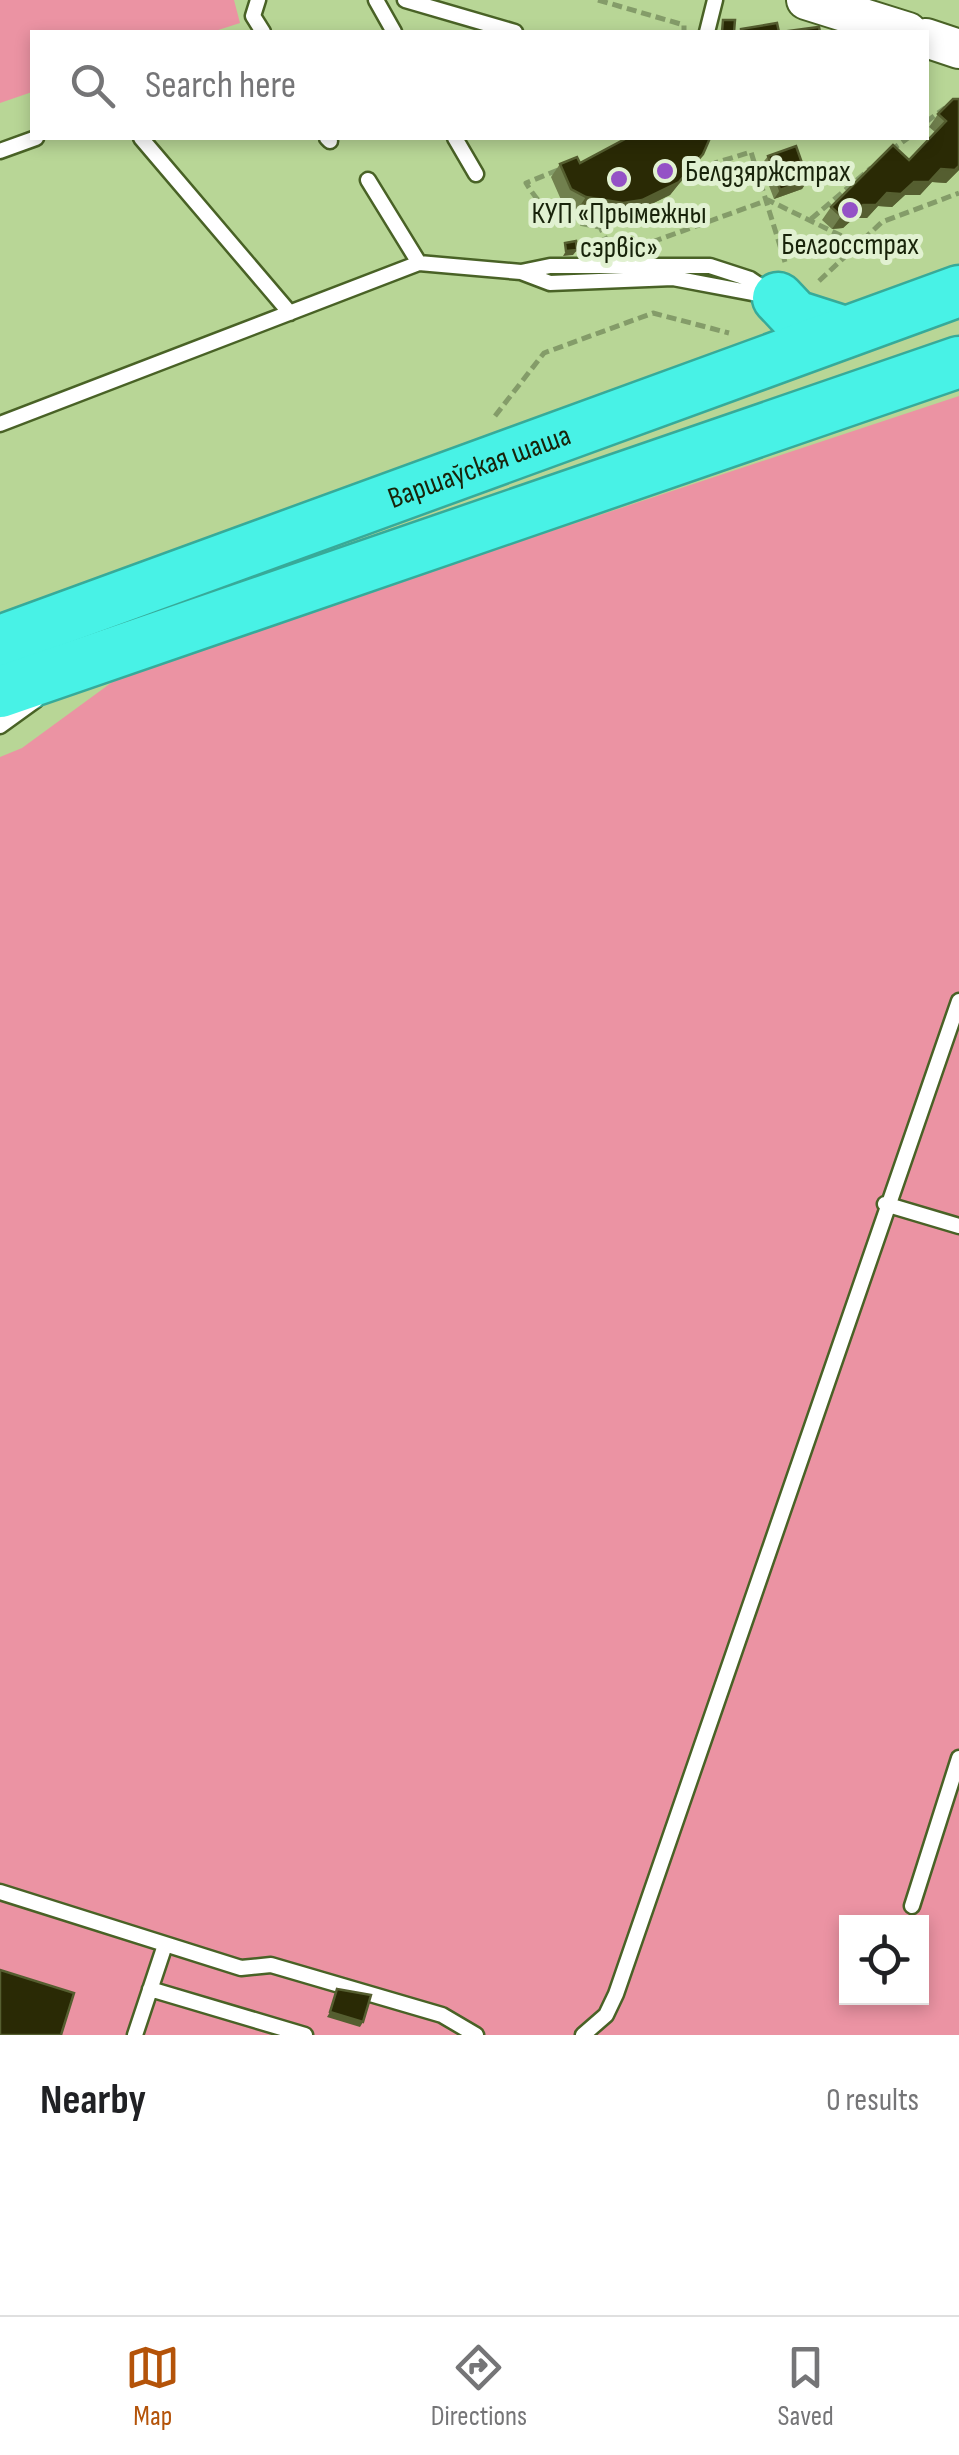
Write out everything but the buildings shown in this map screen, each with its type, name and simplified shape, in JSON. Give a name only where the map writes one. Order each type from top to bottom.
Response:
[{"type":"highway","points":[[794,288],[795,316],[845,332]]},
{"type":"highway","name":"Варшаўская шаша","points":[[0,641],[509,436],[845,332],[959,291]]},
{"type":"highway","name":"Варшаўская шаша","points":[[0,692],[959,362]]},
{"type":"highway","points":[[509,436],[549,503]]},
{"type":"street","points":[[806,0],[902,30]]},
{"type":"street","points":[[929,39],[959,49]]},
{"type":"lane","points":[[258,0],[253,16],[263,30]]},
{"type":"lane","points":[[376,0],[393,30]]},
{"type":"lane","points":[[405,0],[508,30]]},
{"type":"lane","points":[[708,30],[715,0]]},
{"type":"lane","points":[[0,151],[30,140]]},
{"type":"lane","points":[[143,140],[290,313]]},
{"type":"lane","points":[[456,140],[476,174]]},
{"type":"lane","points":[[368,180],[418,262]]},
{"type":"lane","points":[[0,424],[418,262],[521,272],[550,266],[710,266],[794,288]]},
{"type":"lane","points":[[0,726],[92,660]]},
{"type":"lane","points":[[583,2035],[606,2015],[616,1994],[885,1204],[959,1001]]},
{"type":"lane","points":[[885,1204],[959,1226]]},
{"type":"lane","points":[[912,1906],[959,1758]]},
{"type":"lane","points":[[0,1892],[242,1968],[271,1965],[442,2015],[476,2035]]},
{"type":"lane","points":[[135,2035],[165,1945]]},
{"type":"lane","points":[[150,1989],[305,2035]]},
{"type":"path","points":[[598,0],[684,25],[684,30]]},
{"type":"path","points":[[929,120],[948,105]]},
{"type":"path","points":[[810,220],[906,140]]},
{"type":"path","points":[[705,182],[715,164],[751,152],[794,288],[858,244],[882,222],[959,193]]},
{"type":"path","points":[[575,164],[526,183],[540,208],[559,220],[600,227],[612,256]]},
{"type":"path","points":[[648,243],[768,200],[858,244]]},
{"type":"path","points":[[509,436],[544,352],[653,313],[735,335]]},
{"type":"shaded area","points":[[0,0],[234,0],[240,23],[218,30],[30,30],[30,93],[0,103]]},
{"type":"shaded area","points":[[959,396],[959,2035],[0,2035],[0,757],[22,748],[126,672]]},
{"type":"place","name":"Белдзяржстрах","points":[[665,171]]},
{"type":"place","name":"КУП «Прымежны сэрвіс»","points":[[619,179]]},
{"type":"place","name":"Белгосстрах","points":[[850,210]]}]
